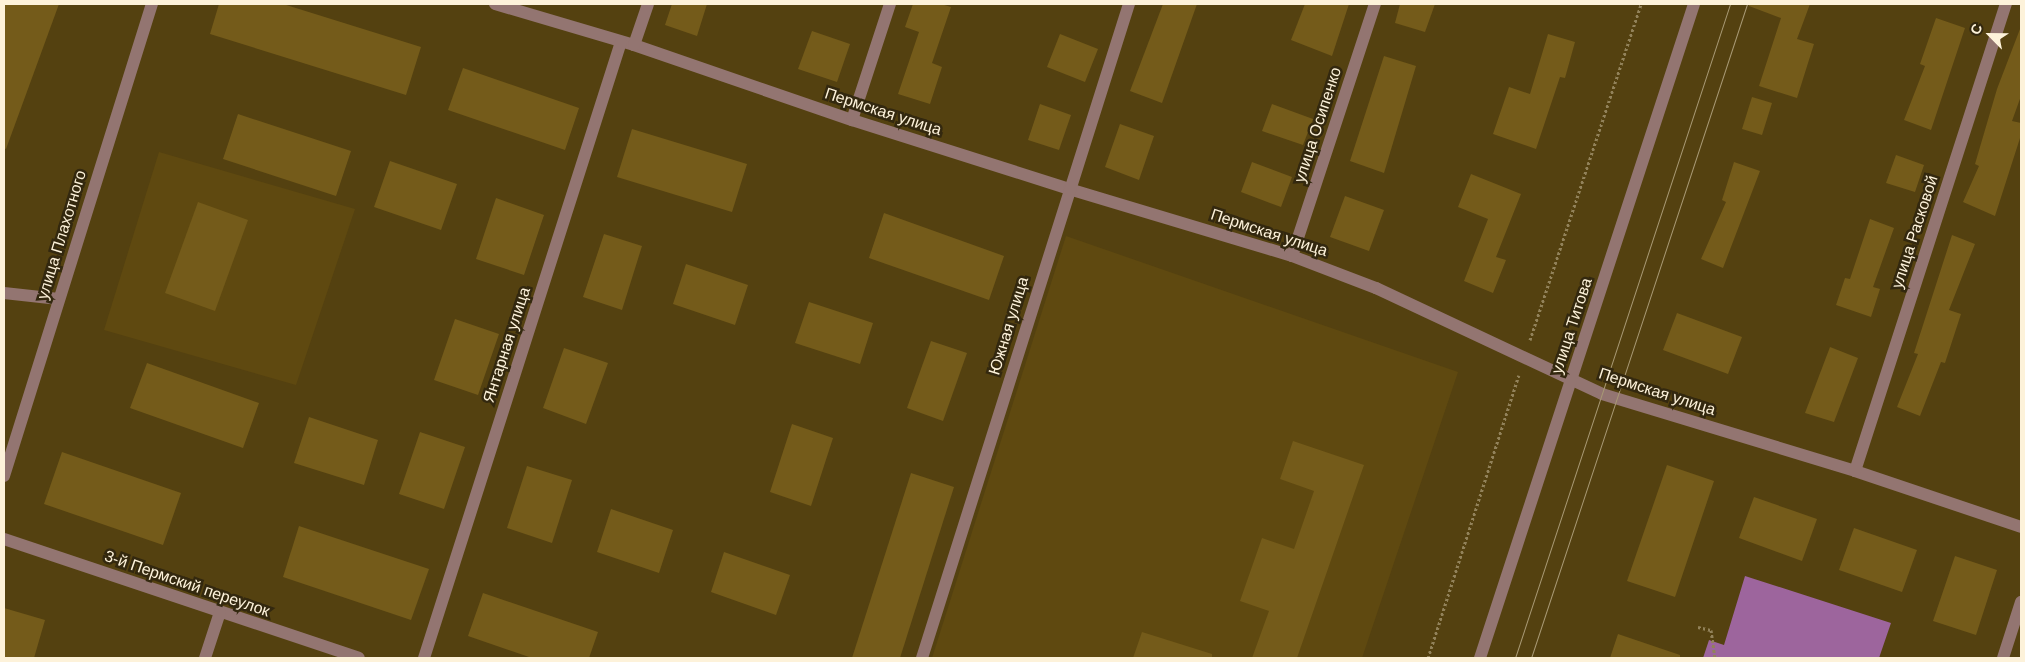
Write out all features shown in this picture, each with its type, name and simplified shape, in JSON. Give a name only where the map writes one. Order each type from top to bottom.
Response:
[{"type":"street","name":"улица Плахотного","points":[[4,476],[152,4]]},
{"type":"street","name":"Пермская улица","points":[[494,4],[634,45],[852,120],[1069,189],[1292,256],[1376,288],[1609,397],[1855,471],[2021,527]]},
{"type":"street","points":[[634,45],[648,4]]},
{"type":"street","points":[[852,120],[890,4]]},
{"type":"street","name":"Южная улица","points":[[922,658],[1129,4]]},
{"type":"street","name":"улица Осипенко","points":[[1292,256],[1375,4]]},
{"type":"street","name":"улица Титова","points":[[1480,658],[1694,4]]},
{"type":"street","name":"улица Расковой","points":[[1855,471],[2006,4]]},
{"type":"street","name":"Янтарная улица","points":[[424,658],[621,42]]},
{"type":"street","points":[[4,293],[59,299]]},
{"type":"street","name":"3-й Пермский переулок","points":[[4,539],[360,658]]},
{"type":"street","points":[[2003,658],[2021,602]]},
{"type":"street","points":[[205,658],[220,612]]},
{"type":"path","points":[[1428,658],[1524,357],[1641,4]]},
{"type":"path","points":[[1698,627],[1711,630],[1715,658]]},
{"type":"shaded area","points":[[159,152],[355,209],[296,385],[104,330]]},
{"type":"shaded area","points":[[1066,236],[1458,372],[1362,658],[932,658]]},
{"type":"shaded area","points":[[1745,576],[1891,623],[1879,658],[1703,658],[1709,640],[1724,645]]},
{"type":"building","points":[[4,4],[59,4],[6,149],[4,148]]},
{"type":"building","points":[[219,4],[283,4],[421,47],[406,95],[210,34]]},
{"type":"building","points":[[672,4],[707,4],[697,36],[665,25]]},
{"type":"building","points":[[913,4],[941,4],[951,7],[932,63],[942,67],[930,104],[898,94],[919,32],[905,27]]},
{"type":"building","points":[[1163,4],[1197,4],[1162,103],[1130,91]]},
{"type":"building","points":[[1305,4],[1349,4],[1332,56],[1291,40]]},
{"type":"building","points":[[1400,4],[1435,4],[1425,32],[1395,23]]},
{"type":"building","points":[[1749,4],[1810,4],[1797,39],[1814,44],[1797,98],[1759,86],[1781,18],[1749,6]]},
{"type":"building","points":[[1936,18],[1965,28],[1931,130],[1904,120],[1925,66],[1920,64]]},
{"type":"building","points":[[2020,29],[2021,96],[2012,121],[2021,123],[2021,135],[1995,216],[1963,202],[1979,166],[1975,164],[1997,89]]},
{"type":"building","points":[[812,31],[850,44],[837,82],[798,69]]},
{"type":"building","points":[[1060,34],[1098,49],[1085,82],[1047,67]]},
{"type":"building","points":[[1548,34],[1575,42],[1565,78],[1560,77],[1536,149],[1493,134],[1509,87],[1530,94]]},
{"type":"building","points":[[1384,56],[1416,66],[1384,173],[1350,161]]},
{"type":"building","points":[[463,68],[579,108],[565,150],[448,110]]},
{"type":"building","points":[[1752,97],[1772,103],[1762,135],[1742,129]]},
{"type":"building","points":[[1040,104],[1071,115],[1059,150],[1028,140]]},
{"type":"building","points":[[1272,104],[1313,119],[1303,145],[1262,131]]},
{"type":"building","points":[[238,114],[351,151],[336,196],[223,159]]},
{"type":"building","points":[[1120,124],[1154,136],[1139,180],[1105,167]]},
{"type":"building","points":[[632,129],[747,164],[732,212],[617,177]]},
{"type":"building","points":[[1896,155],[1924,165],[1915,192],[1886,183]]},
{"type":"building","points":[[390,161],[457,184],[441,230],[374,207]]},
{"type":"building","points":[[1252,162],[1292,177],[1281,207],[1241,192]]},
{"type":"building","points":[[1734,162],[1760,171],[1723,268],[1701,259],[1726,202],[1722,200]]},
{"type":"building","points":[[1471,174],[1521,194],[1496,257],[1506,260],[1493,293],[1464,281],[1488,219],[1458,207]]},
{"type":"building","points":[[1345,196],[1384,210],[1369,251],[1330,237]]},
{"type":"building","points":[[496,198],[544,215],[524,275],[476,259]]},
{"type":"building","points":[[198,202],[248,220],[215,311],[165,293]]},
{"type":"building","points":[[884,213],[1004,256],[989,300],[869,258]]},
{"type":"building","points":[[1870,219],[1894,228],[1873,287],[1880,289],[1871,317],[1836,305],[1845,278],[1850,279]]},
{"type":"building","points":[[604,234],[642,246],[622,310],[583,297]]},
{"type":"building","points":[[1952,235],[1975,244],[1949,310],[1961,314],[1945,363],[1941,362],[1920,416],[1897,407],[1918,354],[1914,353]]},
{"type":"building","points":[[686,264],[748,285],[735,325],[673,304]]},
{"type":"building","points":[[809,302],[873,323],[860,364],[795,343]]},
{"type":"building","points":[[1677,313],[1742,337],[1728,374],[1663,350]]},
{"type":"building","points":[[455,319],[499,334],[478,395],[434,380]]},
{"type":"building","points":[[931,341],[967,353],[943,421],[907,408]]},
{"type":"building","points":[[1830,347],[1858,358],[1834,422],[1805,413]]},
{"type":"building","points":[[564,348],[608,363],[586,424],[543,408]]},
{"type":"building","points":[[147,363],[259,403],[243,448],[130,408]]},
{"type":"building","points":[[309,417],[378,440],[364,485],[294,463]]},
{"type":"building","points":[[792,424],[833,438],[811,506],[770,492]]},
{"type":"building","points":[[420,432],[465,447],[444,509],[399,494]]},
{"type":"building","points":[[1293,441],[1364,465],[1297,658],[1252,658],[1269,611],[1240,601],[1262,538],[1294,549],[1314,491],[1280,479]]},
{"type":"building","points":[[62,452],[181,493],[163,545],[44,504]]},
{"type":"building","points":[[1667,465],[1714,481],[1675,597],[1627,581]]},
{"type":"building","points":[[527,466],[572,480],[552,543],[507,528]]},
{"type":"building","points":[[911,473],[954,487],[900,658],[852,658]]},
{"type":"building","points":[[1754,497],[1817,519],[1802,561],[1739,538]]},
{"type":"building","points":[[611,509],[673,530],[659,573],[597,552]]},
{"type":"building","points":[[299,526],[429,569],[411,620],[283,577]]},
{"type":"building","points":[[1854,528],[1917,550],[1902,592],[1839,570]]},
{"type":"building","points":[[724,552],[790,575],[776,615],[711,592]]},
{"type":"building","points":[[1955,556],[1997,570],[1976,635],[1933,621]]},
{"type":"building","points":[[483,593],[598,632],[589,658],[532,658],[468,636]]},
{"type":"building","points":[[4,608],[45,620],[34,658],[4,658]]},
{"type":"building","points":[[1142,632],[1212,654],[1212,658],[1133,658]]},
{"type":"building","points":[[1618,634],[1680,655],[1680,658],[1610,658]]},
{"type":"tram line","points":[[1515,658],[1730,4]]},
{"type":"tram line","points":[[1531,658],[1747,4]]}]
